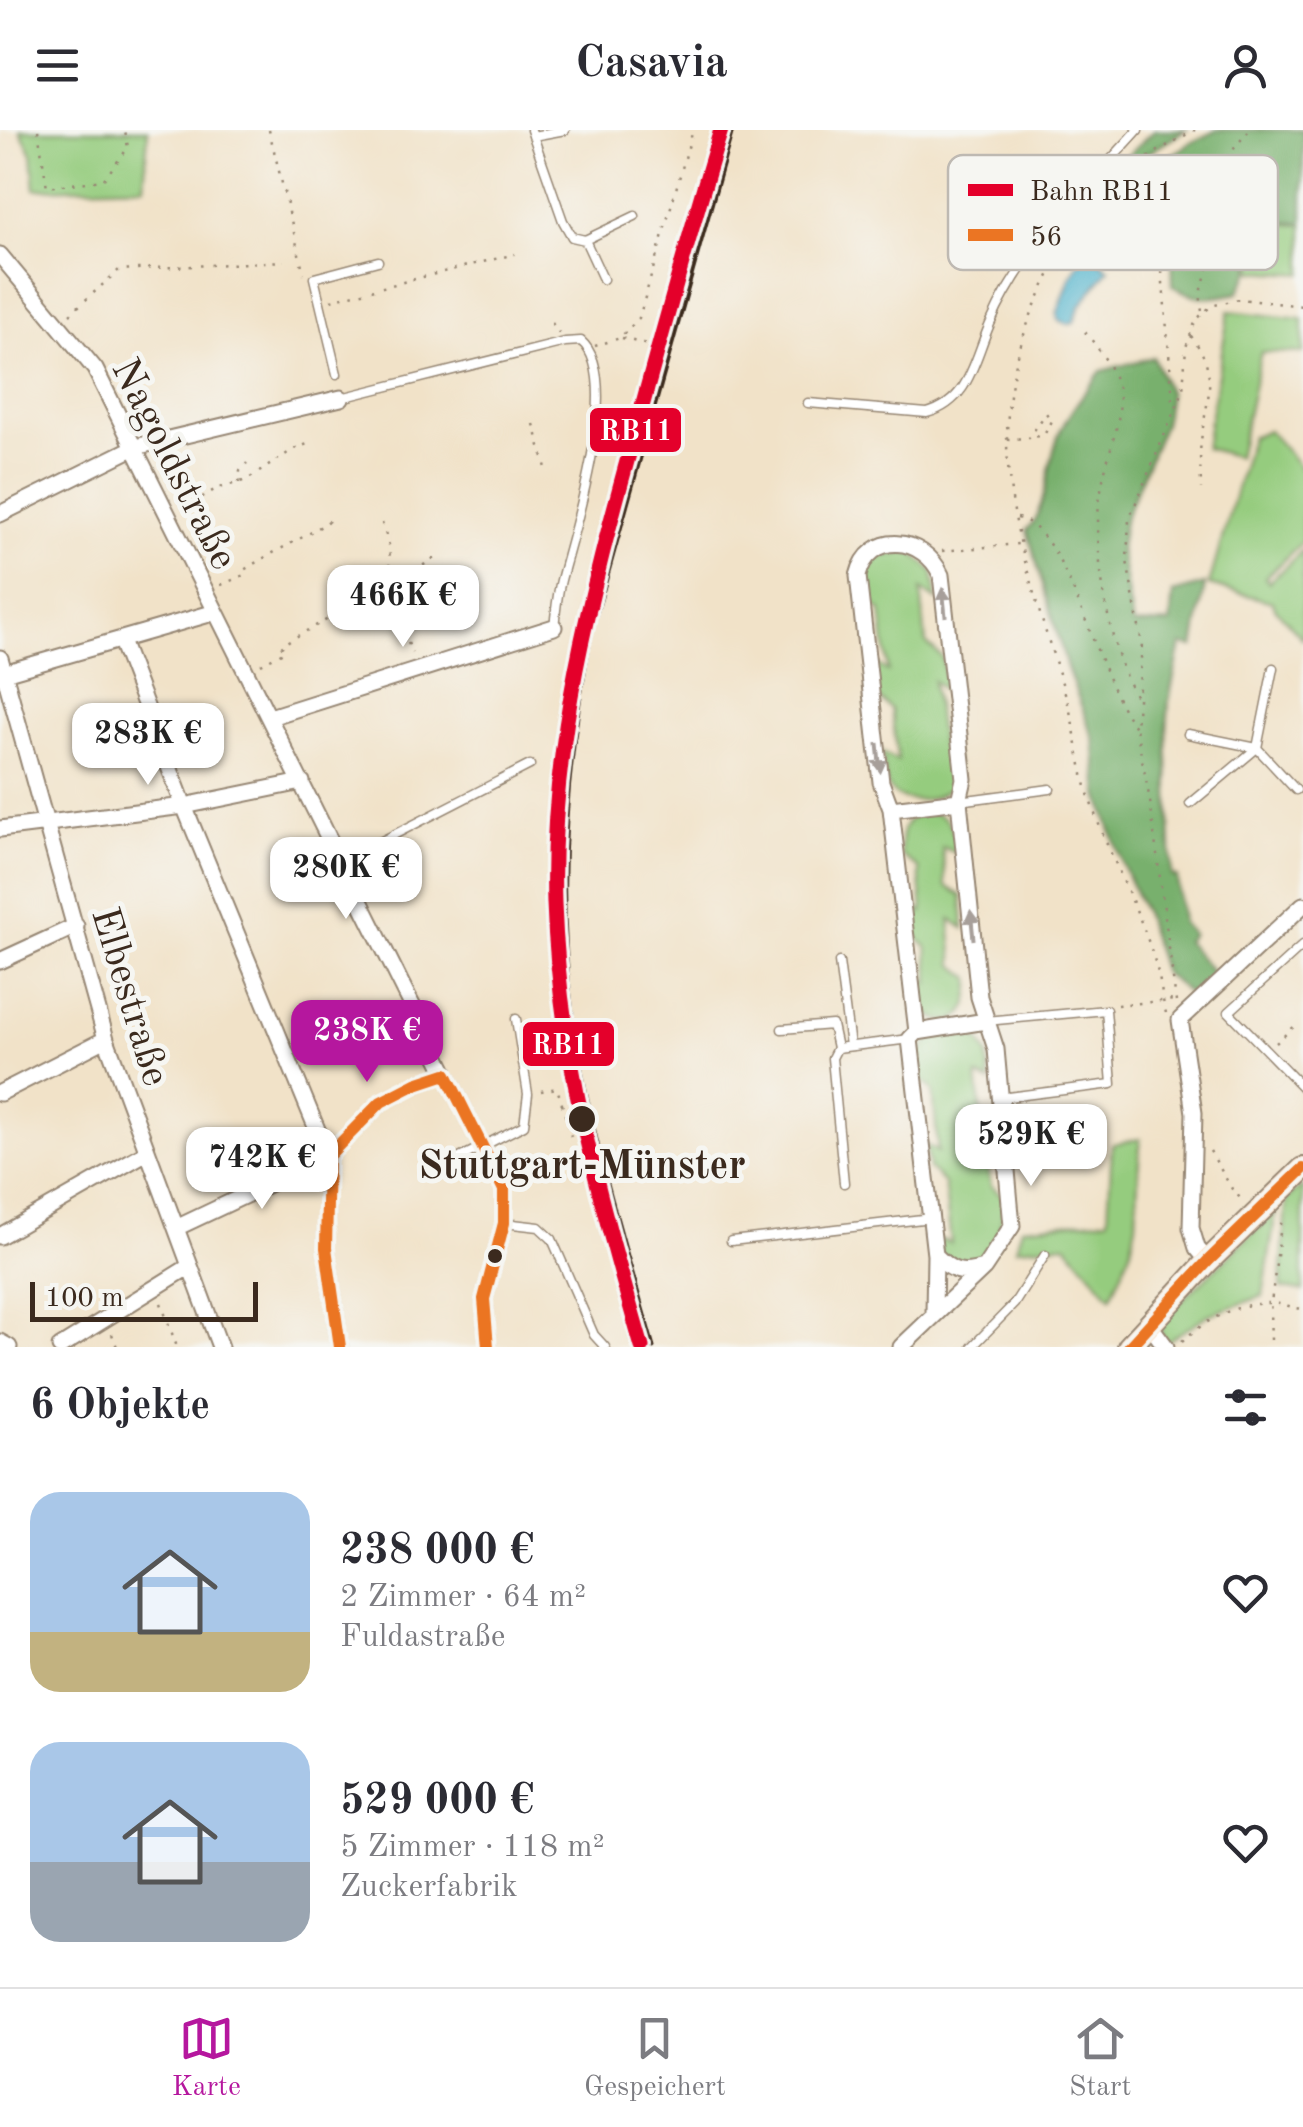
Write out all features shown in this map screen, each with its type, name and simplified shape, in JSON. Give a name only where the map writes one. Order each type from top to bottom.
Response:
[{"type":"street","name":"Nagoldstraße","points":[[0,255],[6,274],[95,369],[504,1190],[504,1223],[484,1299],[488,1347]]},
{"type":"street","points":[[0,514],[136,447],[341,398]]},
{"type":"street","points":[[904,1346],[984,1268],[1012,1226],[996,1048],[979,997],[959,801],[964,778],[941,575],[926,553],[894,544],[874,550],[862,561],[858,576],[882,782],[891,809],[935,1256],[934,1313]]},
{"type":"street","points":[[2,666],[122,641],[216,612]]},
{"type":"street","points":[[270,717],[554,626]]},
{"type":"street","points":[[122,641],[184,806],[328,1156],[326,1248],[340,1347]]},
{"type":"street","name":"Elbestraße","points":[[2,666],[106,1040],[220,1347]]},
{"type":"street","points":[[0,829],[184,806],[302,782]]},
{"type":"street","points":[[891,809],[959,801]]},
{"type":"street","points":[[1208,1261],[1197,1248],[1191,1228],[1194,1113],[1180,1020],[1303,905]]},
{"type":"street","points":[[0,961],[76,926]]},
{"type":"street","points":[[914,1035],[986,1021]]},
{"type":"street","points":[[0,1093],[106,1040]]},
{"type":"street","points":[[176,1228],[328,1156],[381,1102],[446,1074]]},
{"type":"street","points":[[0,1236],[147,1152]]},
{"type":"street","points":[[1129,1347],[1208,1261],[1303,1169]]},
{"type":"street","points":[[935,1256],[950,1271],[962,1273],[984,1268]]},
{"type":"street","points":[[60,1347],[190,1266]]},
{"type":"street","points":[[1150,1324],[1175,1342]]},
{"type":"street","points":[[0,1342],[9,1347]]},
{"type":"lane","points":[[566,130],[532,133],[572,237],[585,240],[634,216]]},
{"type":"lane","points":[[1115,155],[1138,130]]},
{"type":"lane","points":[[585,240],[603,278]]},
{"type":"lane","points":[[336,374],[314,278],[378,262]]},
{"type":"lane","points":[[808,403],[928,413],[946,408],[969,377],[992,320],[1024,270]]},
{"type":"lane","points":[[341,398],[565,342],[580,341],[589,348],[595,364],[596,440],[561,579],[554,626]]},
{"type":"lane","points":[[1190,804],[1257,748],[1273,668]]},
{"type":"lane","points":[[1188,734],[1257,748],[1296,790]]},
{"type":"lane","points":[[341,862],[530,765]]},
{"type":"lane","points":[[959,801],[1050,789]]},
{"type":"lane","points":[[1303,946],[1230,1012],[1303,1088]]},
{"type":"lane","points":[[840,962],[850,1046]]},
{"type":"lane","points":[[986,1021],[1106,1010],[1112,1084],[1000,1098]]},
{"type":"lane","points":[[444,1166],[524,1124],[528,1094],[516,1019]]},
{"type":"lane","points":[[782,1029],[832,1025],[837,1048],[832,1058],[844,1183]]},
{"type":"lane","points":[[837,1048],[914,1035]]},
{"type":"lane","points":[[731,1241],[931,1218]]},
{"type":"lane","points":[[504,1223],[538,1227],[552,1239],[594,1335],[604,1347]]},
{"type":"lane","points":[[972,1347],[1014,1304],[1045,1254]]},
{"type":"path","points":[[38,130],[46,187],[104,180],[128,148],[125,130]]},
{"type":"path","points":[[269,130],[306,281]]},
{"type":"path","points":[[589,348],[620,338],[639,318],[693,130]]},
{"type":"path","points":[[1155,155],[1195,130]]},
{"type":"path","points":[[1229,155],[1249,130]]},
{"type":"path","points":[[320,303],[515,254]]},
{"type":"path","points":[[69,315],[119,270],[284,261]]},
{"type":"path","points":[[1053,270],[1040,293],[1022,345],[1010,405],[1007,439],[1022,544],[1068,702],[1089,797],[1149,946],[1167,1020],[1180,1020]]},
{"type":"path","points":[[1161,270],[1166,346],[1173,400],[1178,408]]},
{"type":"path","points":[[1203,312],[1199,300],[1209,270]]},
{"type":"path","points":[[1174,982],[1150,801],[1136,728],[1142,644],[1128,562],[1129,519],[1178,408],[1184,391],[1190,335],[1203,312],[1239,299],[1303,306]]},
{"type":"path","points":[[1086,332],[1112,367],[1121,399],[1100,496],[1099,551],[1117,653],[1138,700]]},
{"type":"path","points":[[1190,335],[1212,380],[1200,446],[1201,489]]},
{"type":"path","points":[[620,338],[651,346]]},
{"type":"path","points":[[1007,439],[1029,438],[1044,435],[1052,421],[1046,413],[1029,438]]},
{"type":"path","points":[[534,424],[546,468]]},
{"type":"path","points":[[170,517],[216,489],[239,484],[310,443]]},
{"type":"path","points":[[239,484],[240,471],[247,462]]},
{"type":"path","points":[[206,591],[244,576],[244,570],[258,560],[274,555],[296,539],[306,538],[333,518]]},
{"type":"path","points":[[1018,518],[1037,526],[1047,536],[1078,602],[1114,696],[1136,728]]},
{"type":"path","points":[[382,523],[408,621],[404,634],[418,668]]},
{"type":"path","points":[[926,553],[1022,544]]},
{"type":"path","points":[[396,584],[440,554]]},
{"type":"path","points":[[247,672],[285,651],[281,645],[366,598],[370,588]]},
{"type":"path","points":[[1127,1003],[1176,1000]]},
{"type":"path","points":[[1268,1051],[1298,1023]]},
{"type":"path","points":[[528,1094],[557,1088],[572,1140]]},
{"type":"path","points":[[562,1104],[573,1102]]},
{"type":"path","points":[[1194,1142],[1205,1144],[1232,1189],[1256,1214]]},
{"type":"path","points":[[1271,1340],[1282,1216],[1282,1202],[1276,1195]]},
{"type":"path","points":[[156,1287],[177,1347]]},
{"type":"path","points":[[1175,1342],[1204,1321],[1234,1309],[1272,1303],[1303,1309]]},
{"type":"path","points":[[1175,1342],[1187,1347]]},
{"type":"green space","points":[[20,130],[148,130],[144,186],[35,189],[32,154]]},
{"type":"green space","points":[[1154,130],[1186,130],[1145,155],[1128,155]]},
{"type":"green space","points":[[1217,130],[1303,130],[1303,223],[1278,222],[1278,155],[1171,155]]},
{"type":"green space","points":[[1278,223],[1303,225],[1303,274],[1253,271],[1278,270]]},
{"type":"green space","points":[[1172,270],[1250,270],[1238,293],[1205,297],[1173,286]]},
{"type":"green space","points":[[1229,311],[1303,319],[1303,353],[1261,352],[1238,457],[1205,448]]},
{"type":"green space","points":[[1153,357],[1169,394],[1164,424],[1124,520],[1120,549],[1133,625],[1170,623],[1173,593],[1205,584],[1194,647],[1181,645],[1167,730],[1172,876],[1177,877],[1182,923],[1192,934],[1186,941],[1213,973],[1190,994],[1163,973],[1145,915],[1122,863],[1099,795],[1094,739],[1067,668],[1027,530],[1043,497],[1055,444],[1079,400],[1101,371]]},
{"type":"green space","points":[[1268,430],[1303,470],[1303,541],[1265,578],[1269,582],[1303,550],[1303,639],[1273,602],[1209,585],[1251,437]]},
{"type":"green space","points":[[911,552],[933,571],[937,600],[921,590],[926,643],[942,657],[947,692],[933,681],[941,744],[953,751],[957,770],[945,792],[925,800],[903,798],[888,786],[882,753],[898,761],[891,709],[876,696],[872,661],[888,671],[881,611],[865,599],[867,574],[873,561]]},
{"type":"green space","points":[[923,812],[946,819],[958,854],[942,847],[946,886],[962,896],[964,928],[950,919],[954,965],[971,978],[971,991],[964,1011],[951,1021],[932,1017],[921,1008],[915,975],[930,983],[927,947],[911,932],[908,905],[923,912],[919,869],[901,855],[901,841],[906,824]]},
{"type":"green space","points":[[954,1033],[978,1039],[987,1053],[990,1082],[977,1076],[982,1120],[996,1133],[1000,1163],[985,1155],[991,1186],[1004,1197],[996,1240],[981,1259],[970,1263],[941,1255],[936,1238],[951,1243],[944,1183],[929,1169],[926,1145],[938,1152],[933,1090],[918,1077],[917,1055],[933,1037]]},
{"type":"green space","points":[[1140,1139],[1136,1224],[1130,1253],[1111,1297],[1066,1244],[1016,1248],[1022,1227],[1108,1219],[1112,1144]]},
{"type":"green space","points":[[1303,1186],[1303,1291],[1281,1288],[1286,1199]]},
{"type":"green space","points":[[1276,1211],[1263,1296],[1208,1315],[1166,1342],[1157,1324]]},
{"type":"water","points":[[1075,270],[1108,270],[1080,306],[1074,322],[1067,324],[1058,320],[1057,314]]},
{"type":"railway","points":[[653,1347],[606,1182],[579,1056],[564,915],[566,818],[576,721],[593,625],[732,130]]},
{"type":"rail line","name":"RB11","points":[[642,1347],[597,1183],[573,1072],[557,960],[554,845],[566,728],[588,613],[721,130]]},
{"type":"transit line","name":"56","points":[[340,1347],[326,1248],[328,1156],[381,1102],[446,1074],[504,1190],[504,1223],[484,1299],[488,1347]]},
{"type":"transit line","name":"56","points":[[1129,1347],[1208,1261],[1303,1169]]},
{"type":"place","name":"Stuttgart-Münster","points":[[582,1119]]}]
